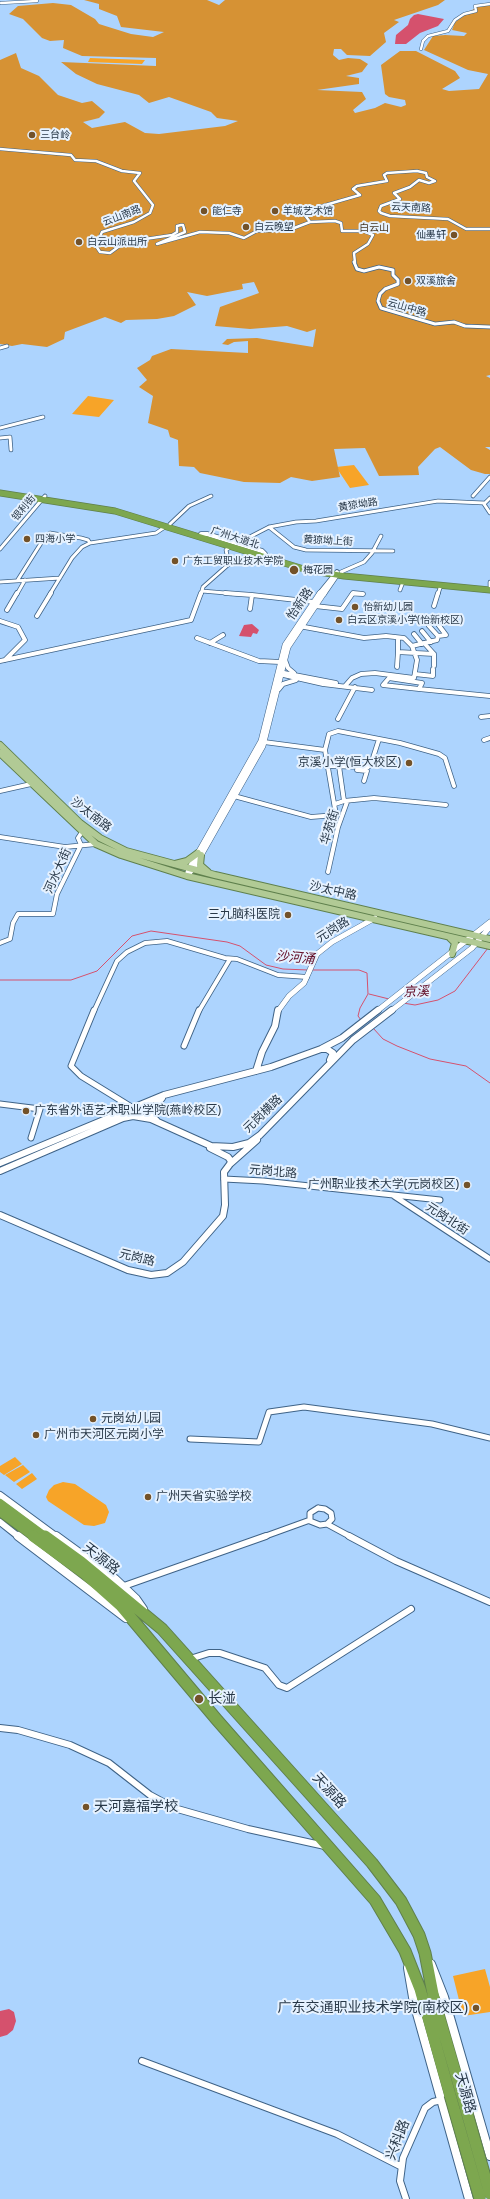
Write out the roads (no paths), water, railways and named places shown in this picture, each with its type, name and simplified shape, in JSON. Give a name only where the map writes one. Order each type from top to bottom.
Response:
[{"type":"highway","name":"广州大道北","points":[[0,489],[27,495]]},
{"type":"highway","name":"广州大道北","points":[[0,493],[27,495],[116,507],[230,547],[298,568],[403,582],[441,585],[490,586]]},
{"type":"highway","name":"广州大道北","points":[[168,525],[298,564],[337,573],[490,586]]},
{"type":"highway","name":"天源路","points":[[0,1503],[63,1553],[147,1615],[190,1659],[372,1863],[408,1912],[425,1953],[451,2096],[490,2194]]},
{"type":"highway","name":"天源路","points":[[0,1512],[63,1553],[113,1598],[222,1725],[332,1847],[375,1900],[405,1951],[420,1989],[480,2199]]},
{"type":"main road","points":[[201,534],[207,534],[238,543],[262,551],[265,554]]},
{"type":"main road","name":"怡新路","points":[[199,854],[261,741],[280,674],[285,645],[337,573]]},
{"type":"main road","name":"怡新路","points":[[189,871],[234,796],[264,742],[279,689],[278,681]]},
{"type":"main road","name":"沙太南路","points":[[0,745],[86,829],[106,842],[126,851],[189,871]]},
{"type":"main road","name":"沙太南路","points":[[0,753],[96,844],[136,861],[189,871]]},
{"type":"main road","points":[[166,863],[187,861],[199,854],[201,866],[215,875]]},
{"type":"main road","name":"沙太中路","points":[[189,871],[215,875],[473,935],[478,940]]},
{"type":"main road","name":"沙太中路","points":[[189,871],[235,887],[375,918],[468,941],[478,940]]},
{"type":"main road","points":[[235,887],[232,883],[254,884]]},
{"type":"main road","name":"元岗路","points":[[256,1071],[262,1052],[275,1026],[278,1008],[302,985],[309,974],[315,957],[323,948],[375,918]]},
{"type":"main road","points":[[0,1163],[164,1096],[304,1057],[321,1049],[342,1038],[369,1018],[452,954],[490,922]]},
{"type":"main road","name":"元岗横路","points":[[0,1171],[122,1118],[144,1117],[204,1144],[217,1147],[233,1147],[249,1143],[260,1135],[364,1030],[440,972],[478,940],[490,927]]},
{"type":"main road","points":[[447,935],[455,943],[452,954]]},
{"type":"main road","points":[[478,940],[489,942]]},
{"type":"main road","points":[[439,963],[445,965],[440,972]]},
{"type":"main road","points":[[342,1038],[343,1043],[353,1040]]},
{"type":"main road","points":[[321,1049],[328,1049],[333,1053],[325,1068]]},
{"type":"main road","points":[[160,1123],[153,1117],[152,1110],[164,1096]]},
{"type":"main road","points":[[122,1118],[142,1111],[133,1108]]},
{"type":"main road","points":[[230,1164],[251,1147],[260,1135]]},
{"type":"main road","points":[[204,1144],[228,1157],[231,1161],[230,1164]]},
{"type":"main road","name":"元岗路","points":[[0,1215],[116,1266],[141,1273],[161,1274],[173,1271],[183,1262],[223,1216],[225,1205],[224,1172],[230,1164]]},
{"type":"main road","points":[[0,1495],[84,1554],[124,1586],[147,1615]]},
{"type":"main road","points":[[0,1522],[100,1596],[142,1633]]},
{"type":"main road","points":[[425,1953],[444,1997],[490,2156],[486,2164],[478,2167],[469,2167],[459,2163]]},
{"type":"main road","points":[[451,2096],[459,2163],[469,2199]]},
{"type":"street","points":[[1,3],[37,1]]},
{"type":"street","points":[[421,49],[423,41],[428,36],[448,31],[455,20],[464,14],[476,11],[475,6],[490,4]]},
{"type":"street","name":"云山南路","points":[[0,149],[72,155],[75,160],[96,161],[122,171],[140,173],[134,181],[153,205],[150,212],[134,222],[102,232],[96,246],[98,250],[104,254],[114,251],[125,242],[172,235],[177,232],[177,226],[181,225],[183,225],[185,232],[157,244],[200,232],[229,233],[235,234],[236,237],[244,238],[257,231],[290,230],[310,222]]},
{"type":"street","name":"云天南路","points":[[310,222],[304,214],[308,210],[360,195],[353,190],[357,186],[387,181],[387,178],[384,175],[388,173],[417,171],[426,173],[428,177],[435,181],[426,183],[419,180],[410,187],[394,193],[400,199],[381,206],[379,211],[390,216],[448,219],[456,222],[459,226],[474,230],[490,229]]},
{"type":"street","name":"云山中路","points":[[310,222],[335,221],[341,223],[342,231],[363,231],[373,236],[369,240],[368,244],[354,253],[353,259],[359,270],[379,267],[392,270],[393,275],[398,280],[398,284],[385,289],[380,294],[378,301],[381,308],[386,311],[407,314],[435,324],[454,322],[465,326],[490,327]]},
{"type":"street","points":[[0,348],[7,346]]},
{"type":"street","points":[[0,428],[43,417]]},
{"type":"street","points":[[0,438],[10,437],[11,450]]},
{"type":"street","points":[[472,496],[490,477]]},
{"type":"street","points":[[37,616],[76,552],[90,543],[156,533],[168,525],[189,506],[211,496]]},
{"type":"street","name":"银利街","points":[[0,549],[43,497]]},
{"type":"street","points":[[490,498],[484,503],[484,506],[490,514]]},
{"type":"street","name":"黄猄坳路","points":[[238,543],[269,527],[438,501],[484,503]]},
{"type":"street","name":"黄猄坳上街","points":[[269,527],[287,543],[303,550],[393,551]]},
{"type":"street","points":[[17,581],[50,533],[81,538],[88,540],[90,543]]},
{"type":"street","points":[[337,573],[364,562],[381,536]]},
{"type":"street","points":[[0,661],[191,620],[203,587],[229,564],[226,550],[230,547]]},
{"type":"street","points":[[0,582],[60,578]]},
{"type":"street","points":[[7,610],[25,580]]},
{"type":"street","points":[[400,590],[403,582]]},
{"type":"street","points":[[431,607],[441,585]]},
{"type":"street","points":[[202,591],[252,595],[342,609],[353,593],[363,594]]},
{"type":"street","points":[[250,609],[252,595]]},
{"type":"street","points":[[0,620],[18,627],[25,640],[5,660]]},
{"type":"street","points":[[437,623],[446,635],[438,636]]},
{"type":"street","points":[[299,626],[364,638],[386,636],[404,638],[412,646],[417,660],[414,678],[375,673],[361,674],[352,678],[345,686]]},
{"type":"street","points":[[428,626],[438,636]]},
{"type":"street","points":[[422,631],[431,642]]},
{"type":"street","points":[[414,634],[434,654],[432,681]]},
{"type":"street","points":[[210,643],[223,635]]},
{"type":"street","points":[[412,646],[438,640],[438,636]]},
{"type":"street","points":[[197,638],[259,661],[282,661],[290,670],[300,676]]},
{"type":"street","points":[[398,638],[398,667]]},
{"type":"street","points":[[398,652],[434,654]]},
{"type":"street","points":[[280,674],[300,676],[345,686]]},
{"type":"street","points":[[280,674],[302,680],[372,690]]},
{"type":"street","points":[[415,674],[433,676]]},
{"type":"street","points":[[419,689],[422,683],[389,678],[383,685],[419,689],[490,696]]},
{"type":"street","points":[[279,689],[287,682],[302,680]]},
{"type":"street","points":[[338,719],[355,687]]},
{"type":"street","points":[[481,717],[490,716]]},
{"type":"street","points":[[234,796],[314,817],[336,815],[326,766],[325,750],[329,734],[332,732],[345,731],[443,756],[454,786]]},
{"type":"street","points":[[484,740],[490,738]]},
{"type":"street","points":[[339,768],[368,767],[371,764],[379,739]]},
{"type":"street","points":[[264,742],[325,750]]},
{"type":"street","points":[[326,766],[366,771],[364,781]]},
{"type":"street","name":"华苑街","points":[[328,872],[338,827],[347,802],[344,801],[339,768]]},
{"type":"street","points":[[0,791],[31,784]]},
{"type":"street","points":[[334,804],[344,801],[388,798],[446,805]]},
{"type":"street","points":[[81,845],[78,838],[82,832]]},
{"type":"street","points":[[0,837],[65,847],[96,844]]},
{"type":"street","name":"河水大街","points":[[0,943],[9,940],[18,914],[53,914],[57,894],[81,845]]},
{"type":"street","points":[[133,1108],[81,1076],[71,1066],[110,975],[117,961],[127,952],[140,945],[157,940],[172,942],[230,959],[237,959],[278,975],[309,974]]},
{"type":"street","points":[[184,1046],[199,1010],[230,959]]},
{"type":"street","points":[[0,1104],[40,1109],[31,1138]]},
{"type":"street","name":"元岗北路","points":[[224,1179],[270,1182],[440,1200]]},
{"type":"street","name":"元岗北街","points":[[392,1195],[490,1259]]},
{"type":"street","points":[[190,1439],[259,1442],[269,1412],[304,1407],[432,1424],[490,1438]]},
{"type":"street","points":[[327,1524],[332,1516],[329,1510],[322,1508],[312,1510],[309,1516],[310,1520],[316,1525],[327,1524],[396,1561],[490,1602]]},
{"type":"street","points":[[124,1586],[310,1520]]},
{"type":"street","points":[[190,1659],[209,1653],[220,1653],[264,1668],[279,1685],[287,1688],[411,1609]]},
{"type":"street","points":[[0,1728],[18,1730],[70,1745],[109,1763],[150,1795],[174,1808],[276,1836],[332,1847]]},
{"type":"street","points":[[142,2061],[337,2134],[400,2166]]},
{"type":"street","name":"兴科路","points":[[406,2199],[400,2181],[400,2166],[425,2108],[433,2102],[451,2096]]},
{"type":"waterway","name":"沙河涌","points":[[0,980],[71,980],[97,971],[132,936],[151,931],[227,942],[240,946],[266,965],[283,969],[308,970]]},
{"type":"waterway","name":"京溪","points":[[403,1003],[415,1005],[438,1000],[455,991],[488,948]]},
{"type":"waterway","name":"沙河涌","points":[[311,970],[359,970],[367,973],[368,994],[360,1008],[358,1016],[361,1020]]},
{"type":"waterway","name":"京溪","points":[[369,994],[389,999]]},
{"type":"waterway","name":"沙河涌","points":[[373,1028],[383,1039],[397,1046],[430,1059],[466,1066],[490,1083]]},
{"type":"place","name":"三台岭","points":[[32,135]]},
{"type":"place","name":"能仁寺","points":[[204,211]]},
{"type":"place","name":"羊城艺术馆","points":[[275,211]]},
{"type":"place","name":"白云晚望","points":[[246,227]]},
{"type":"place","name":"仙墨轩","points":[[454,235]]},
{"type":"place","name":"白云山派出所","points":[[79,242]]},
{"type":"place","name":"双溪旅舍","points":[[408,281]]},
{"type":"place","name":"四海小学","points":[[27,539]]},
{"type":"place","name":"广东工贸职业技术学院","points":[[175,561]]},
{"type":"place","name":"梅花园","points":[[294,570]]},
{"type":"place","name":"怡新幼儿园","points":[[355,607]]},
{"type":"place","name":"白云区京溪小学(怡新校区)","points":[[339,620]]},
{"type":"place","name":"京溪小学(恒大校区)","points":[[409,763]]},
{"type":"place","name":"三九脑科医院","points":[[288,915]]},
{"type":"place","name":"广东省外语艺术职业学院(燕岭校区)","points":[[26,1111]]},
{"type":"place","name":"广州职业技术大学(元岗校区)","points":[[467,1185]]},
{"type":"place","name":"元岗幼儿园","points":[[93,1419]]},
{"type":"place","name":"广州市天河区元岗小学","points":[[36,1435]]},
{"type":"place","name":"广州天省实验学校","points":[[148,1497]]},
{"type":"place","name":"长湴","points":[[199,1699]]},
{"type":"place","name":"天河嘉福学校","points":[[86,1807]]},
{"type":"place","name":"广东交通职业技术学院(南校区)","points":[[476,2008]]},
{"type":"park label","name":"白云山","points":[[374,228]]}]
